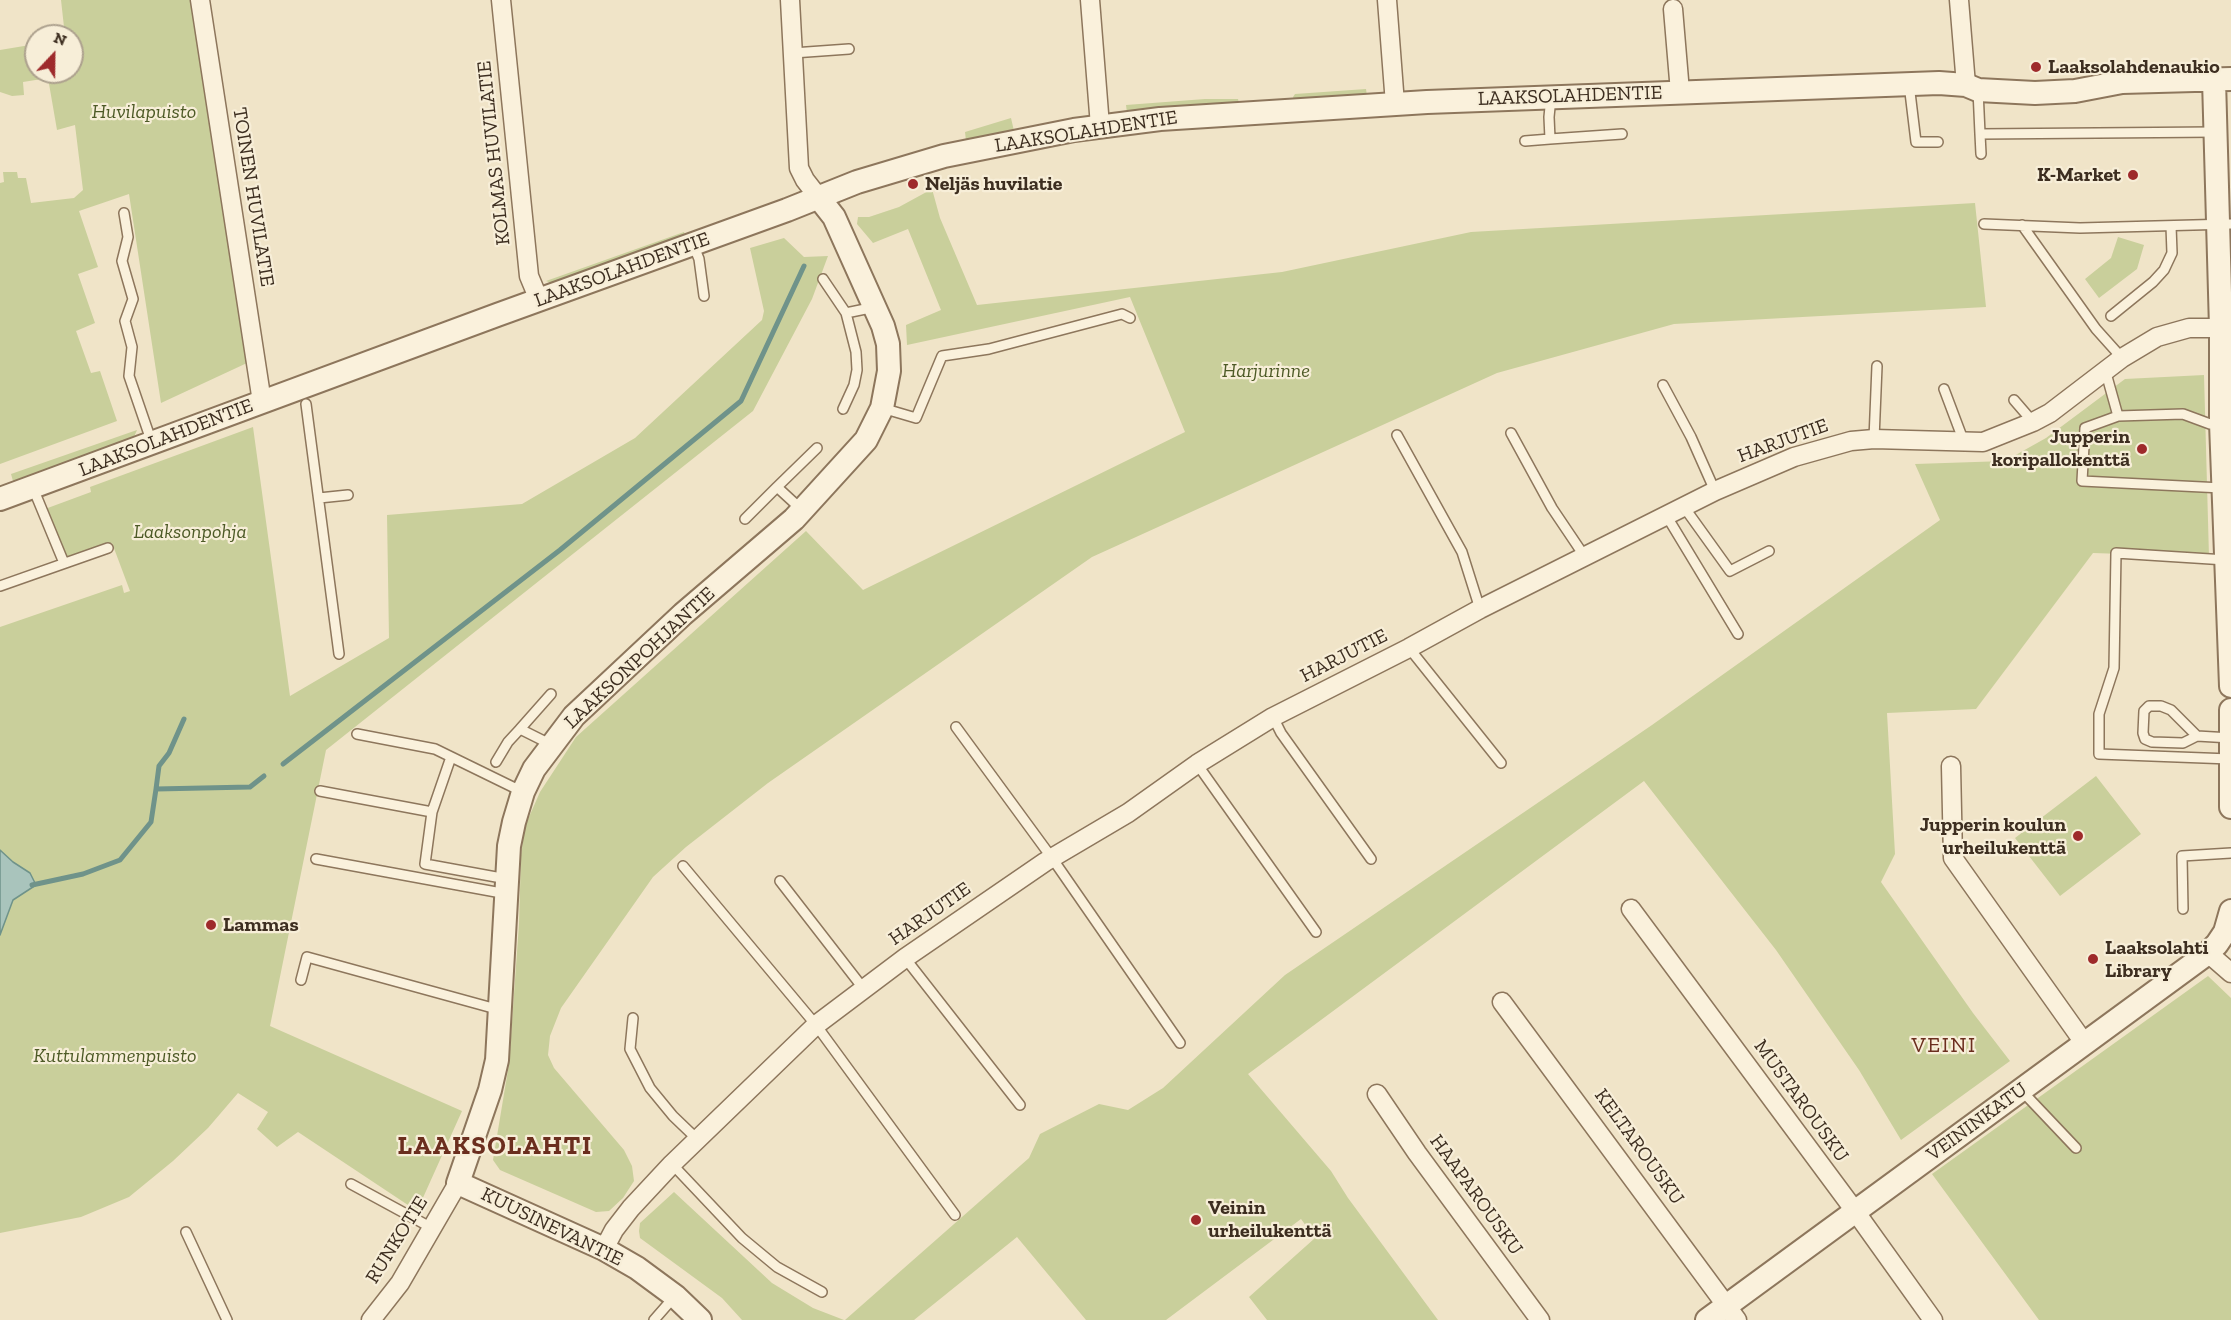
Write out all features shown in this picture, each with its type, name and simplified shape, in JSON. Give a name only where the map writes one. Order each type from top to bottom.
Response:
[{"type":"street","name":"TOINEN HUVILATIE","points":[[200,0],[262,402]]},
{"type":"street","name":"KOLMAS HUVILATIE","points":[[501,0],[529,276],[538,300]]},
{"type":"street","points":[[790,0],[799,168],[819,198]]},
{"type":"street","points":[[1090,0],[1100,126]]},
{"type":"street","points":[[1387,0],[1395,104]]},
{"type":"street","points":[[1959,0],[1972,87]]},
{"type":"street","points":[[1673,5],[1680,92]]},
{"type":"street","name":"LAAKSOLAHDENTIE","points":[[0,499],[819,198],[857,182],[944,156],[1100,126],[1160,119],[1551,97],[1939,83],[2012,92],[2075,91],[2122,82],[2222,80]]},
{"type":"street","points":[[2222,80],[2215,132],[2224,225],[2225,287],[2221,328],[2221,423],[2231,686]]},
{"type":"street","name":"LAAKSONPOHJANTIE","points":[[458,1183],[490,1090],[497,1060],[509,846],[523,792],[534,769],[574,716],[683,614],[802,510],[866,440],[882,408],[889,371],[888,344],[875,307],[834,217],[819,198]]},
{"type":"street","name":"HARJUTIE","points":[[604,1249],[614,1230],[672,1164],[816,1025],[905,958],[1052,858],[1128,813],[1197,764],[1273,717],[1666,515],[1715,491],[1812,451],[1851,441],[1874,439],[1983,442],[2033,422],[2106,373],[2122,358],[2157,337],[2189,328],[2221,328]]},
{"type":"street","points":[[2231,710],[2231,807]]},
{"type":"street","points":[[1951,766],[1953,858],[2085,1044]]},
{"type":"street","name":"MUSTAROUSKU","points":[[1631,909],[1933,1320]]},
{"type":"street","name":"VEININKATU","points":[[1707,1320],[1732,1313],[1855,1211],[2208,953],[2225,932],[2231,911]]},
{"type":"street","points":[[2208,953],[2231,973]]},
{"type":"street","name":"KELTAROUSKU","points":[[1503,1002],[1732,1313]]},
{"type":"street","name":"HAAPAROUSKU","points":[[1377,1094],[1417,1153],[1540,1320]]},
{"type":"street","name":"RUNKOTIE","points":[[371,1320],[400,1282],[458,1183]]},
{"type":"street","name":"KUUSINEVANTIE","points":[[458,1183],[604,1249],[637,1268],[675,1296],[700,1320]]},
{"type":"lane","points":[[793,53],[849,49]]},
{"type":"lane","points":[[1909,84],[1916,142],[1938,142]]},
{"type":"lane","points":[[1972,87],[1981,154]]},
{"type":"lane","points":[[1550,139],[1551,97]]},
{"type":"lane","points":[[1980,134],[2215,132]]},
{"type":"lane","points":[[1525,141],[1622,134]]},
{"type":"lane","points":[[124,213],[128,237],[122,261],[133,299],[125,321],[132,347],[129,376],[152,443]]},
{"type":"lane","points":[[1984,224],[2080,228],[2224,225]]},
{"type":"lane","points":[[2022,225],[2096,329],[2122,358]]},
{"type":"lane","points":[[2111,316],[2154,282],[2164,270],[2172,253],[2171,226]]},
{"type":"lane","points":[[693,244],[699,260],[704,297]]},
{"type":"lane","points":[[823,279],[846,313],[856,352],[857,370],[854,386],[843,409]]},
{"type":"lane","points":[[846,313],[875,307]]},
{"type":"lane","points":[[882,408],[916,418],[942,356],[989,349],[1122,314],[1130,318]]},
{"type":"lane","points":[[1874,439],[1877,366]]},
{"type":"lane","points":[[2106,373],[2118,416]]},
{"type":"lane","points":[[1663,385],[1692,437],[1715,491]]},
{"type":"lane","points":[[1944,389],[1964,442]]},
{"type":"lane","points":[[2014,400],[2033,422]]},
{"type":"lane","points":[[306,404],[339,654]]},
{"type":"lane","points":[[2221,423],[2210,424],[2183,414],[2118,416],[2085,428],[2082,481],[2223,488]]},
{"type":"lane","points":[[1511,433],[1552,508],[1585,557]]},
{"type":"lane","points":[[1397,435],[1461,552],[1480,609]]},
{"type":"lane","points":[[745,519],[818,448]]},
{"type":"lane","points":[[777,487],[802,510]]},
{"type":"lane","points":[[33,488],[64,563]]},
{"type":"lane","points":[[319,498],[348,495]]},
{"type":"lane","points":[[1684,507],[1730,571],[1769,551]]},
{"type":"lane","points":[[1666,515],[1738,634]]},
{"type":"lane","points":[[0,586],[108,548]]},
{"type":"lane","points":[[2226,560],[2116,554],[2114,668],[2099,714],[2099,754],[2230,770]]},
{"type":"lane","points":[[1409,648],[1501,763]]},
{"type":"lane","points":[[496,762],[508,742],[551,694]]},
{"type":"lane","points":[[2197,736],[2171,710],[2161,706],[2149,706],[2144,711],[2143,733],[2145,739],[2152,742],[2183,743],[2197,736],[2231,738]]},
{"type":"lane","points":[[1273,717],[1281,733],[1371,859]]},
{"type":"lane","points":[[956,727],[1052,858],[1180,1043]]},
{"type":"lane","points":[[520,729],[552,745]]},
{"type":"lane","points":[[357,734],[435,749],[523,792]]},
{"type":"lane","points":[[451,757],[432,812],[425,864],[507,886]]},
{"type":"lane","points":[[1197,764],[1316,932]]},
{"type":"lane","points":[[320,791],[432,812]]},
{"type":"lane","points":[[2183,909],[2182,856],[2231,854]]},
{"type":"lane","points":[[316,859],[507,886]]},
{"type":"lane","points":[[683,866],[816,1025],[955,1215]]},
{"type":"lane","points":[[780,881],[863,988]]},
{"type":"lane","points":[[301,980],[307,957],[500,1010]]},
{"type":"lane","points":[[905,958],[1020,1105]]},
{"type":"lane","points":[[633,1018],[630,1049],[650,1089],[698,1140]]},
{"type":"lane","points":[[2021,1090],[2076,1148]]},
{"type":"lane","points":[[672,1164],[742,1238],[777,1267],[822,1292]]},
{"type":"lane","points":[[351,1184],[432,1228]]},
{"type":"lane","points":[[186,1232],[227,1320]]},
{"type":"lane","points":[[654,1320],[675,1296]]},
{"type":"green space","name":"Huvilapuisto","points":[[61,0],[199,0],[247,363],[161,403],[129,194],[79,211],[98,267],[78,274],[95,323],[76,331],[91,373],[100,371],[117,421],[0,464],[0,183],[4,182],[3,172],[17,172],[18,178],[26,178],[31,203],[74,198],[83,190],[75,125],[57,130],[49,84],[84,84],[84,24],[64,24]]},
{"type":"green space","name":"Huvilapuisto","points":[[24,46],[24,95],[12,96],[0,92],[0,50]]},
{"type":"green space","points":[[1366,89],[1367,96],[1294,100],[1293,97],[1295,94]]},
{"type":"green space","points":[[1238,99],[1239,103],[1127,113],[1126,105]]},
{"type":"green space","points":[[1011,118],[1014,131],[966,141],[965,132]]},
{"type":"green space","name":"Harjurinne","points":[[932,189],[940,218],[977,305],[1282,272],[1471,232],[1975,203],[1986,307],[1674,324],[1497,373],[1092,557],[768,783],[686,847],[653,877],[561,1008],[550,1036],[548,1055],[554,1068],[624,1150],[632,1166],[634,1181],[623,1198],[609,1211],[596,1212],[500,1170],[493,1160],[509,1064],[519,924],[521,855],[525,826],[540,792],[576,737],[806,531],[863,590],[1185,432],[1130,297],[907,345],[906,325],[941,310],[908,229],[873,243],[857,224],[858,217],[869,217],[899,207]]},
{"type":"green space","points":[[684,232],[686,237],[554,284],[546,281]]},
{"type":"green space","points":[[2118,237],[2144,245],[2137,269],[2099,298],[2085,279],[2111,258]]},
{"type":"green space","points":[[784,238],[804,257],[828,256],[812,299],[753,411],[326,750],[270,1026],[462,1111],[417,1211],[298,1132],[277,1147],[257,1129],[268,1112],[238,1093],[208,1128],[173,1161],[129,1197],[81,1217],[0,1233],[0,627],[122,585],[124,593],[130,591],[112,543],[65,559],[45,509],[91,492],[90,487],[253,427],[290,696],[389,638],[387,515],[522,504],[635,438],[762,320],[764,311],[750,248]]},
{"type":"green space","points":[[2204,375],[2209,557],[2093,553],[1976,709],[1887,713],[1895,854],[1881,882],[1973,1013],[2010,1061],[1901,1140],[1859,1070],[1776,950],[1644,781],[1248,1074],[1331,1171],[1348,1198],[1438,1320],[1267,1320],[1249,1297],[1315,1238],[1301,1219],[1166,1320],[1086,1320],[1017,1237],[914,1320],[845,1320],[1029,1158],[1040,1134],[1099,1104],[1128,1110],[1163,1088],[1285,975],[1652,725],[1940,520],[1915,464],[2005,461],[2046,438],[2125,379]]},
{"type":"green space","points":[[137,430],[134,437],[13,481],[11,474]]},
{"type":"green space","name":"Jupperin koulun urheilukenttä","points":[[2096,776],[2141,834],[2060,896],[2015,838]]},
{"type":"green space","points":[[2208,976],[2231,998],[2231,1320],[2039,1320],[1932,1174]]},
{"type":"green space","points":[[674,1192],[772,1283],[813,1308],[844,1320],[742,1320],[722,1298],[640,1238],[640,1223]]},
{"type":"water","points":[[0,850],[30,873],[36,885],[13,900],[0,935]]},
{"type":"waterway","points":[[283,764],[560,550],[741,401],[804,266]]},
{"type":"waterway","points":[[156,789],[159,766],[169,753],[184,719]]},
{"type":"waterway","points":[[32,885],[83,874],[120,860],[151,822],[156,789],[250,787],[264,776]]},
{"type":"place","name":"Laaksolahdenaukio","points":[[2036,67]]},
{"type":"place","name":"K-Market","points":[[2133,175]]},
{"type":"place","name":"Neljäs huvilatie","points":[[913,184]]},
{"type":"place","name":"Jupperin koripallokenttä","points":[[2142,449]]},
{"type":"place","name":"Jupperin koulun urheilukenttä","points":[[2078,836]]},
{"type":"place","name":"Lammas","points":[[211,925]]},
{"type":"place","name":"Laaksolahti Library","points":[[2093,959]]},
{"type":"place","name":"Veinin urheilukenttä","points":[[1196,1220]]},
{"type":"district","name":"VEINI","points":[[1944,1046]]},
{"type":"district","name":"LAAKSOLAHTI","points":[[495,1147]]},
{"type":"park label","name":"Laaksonpohja","points":[[190,532]]},
{"type":"park label","name":"Kuttulammenpuisto","points":[[115,1056]]}]
